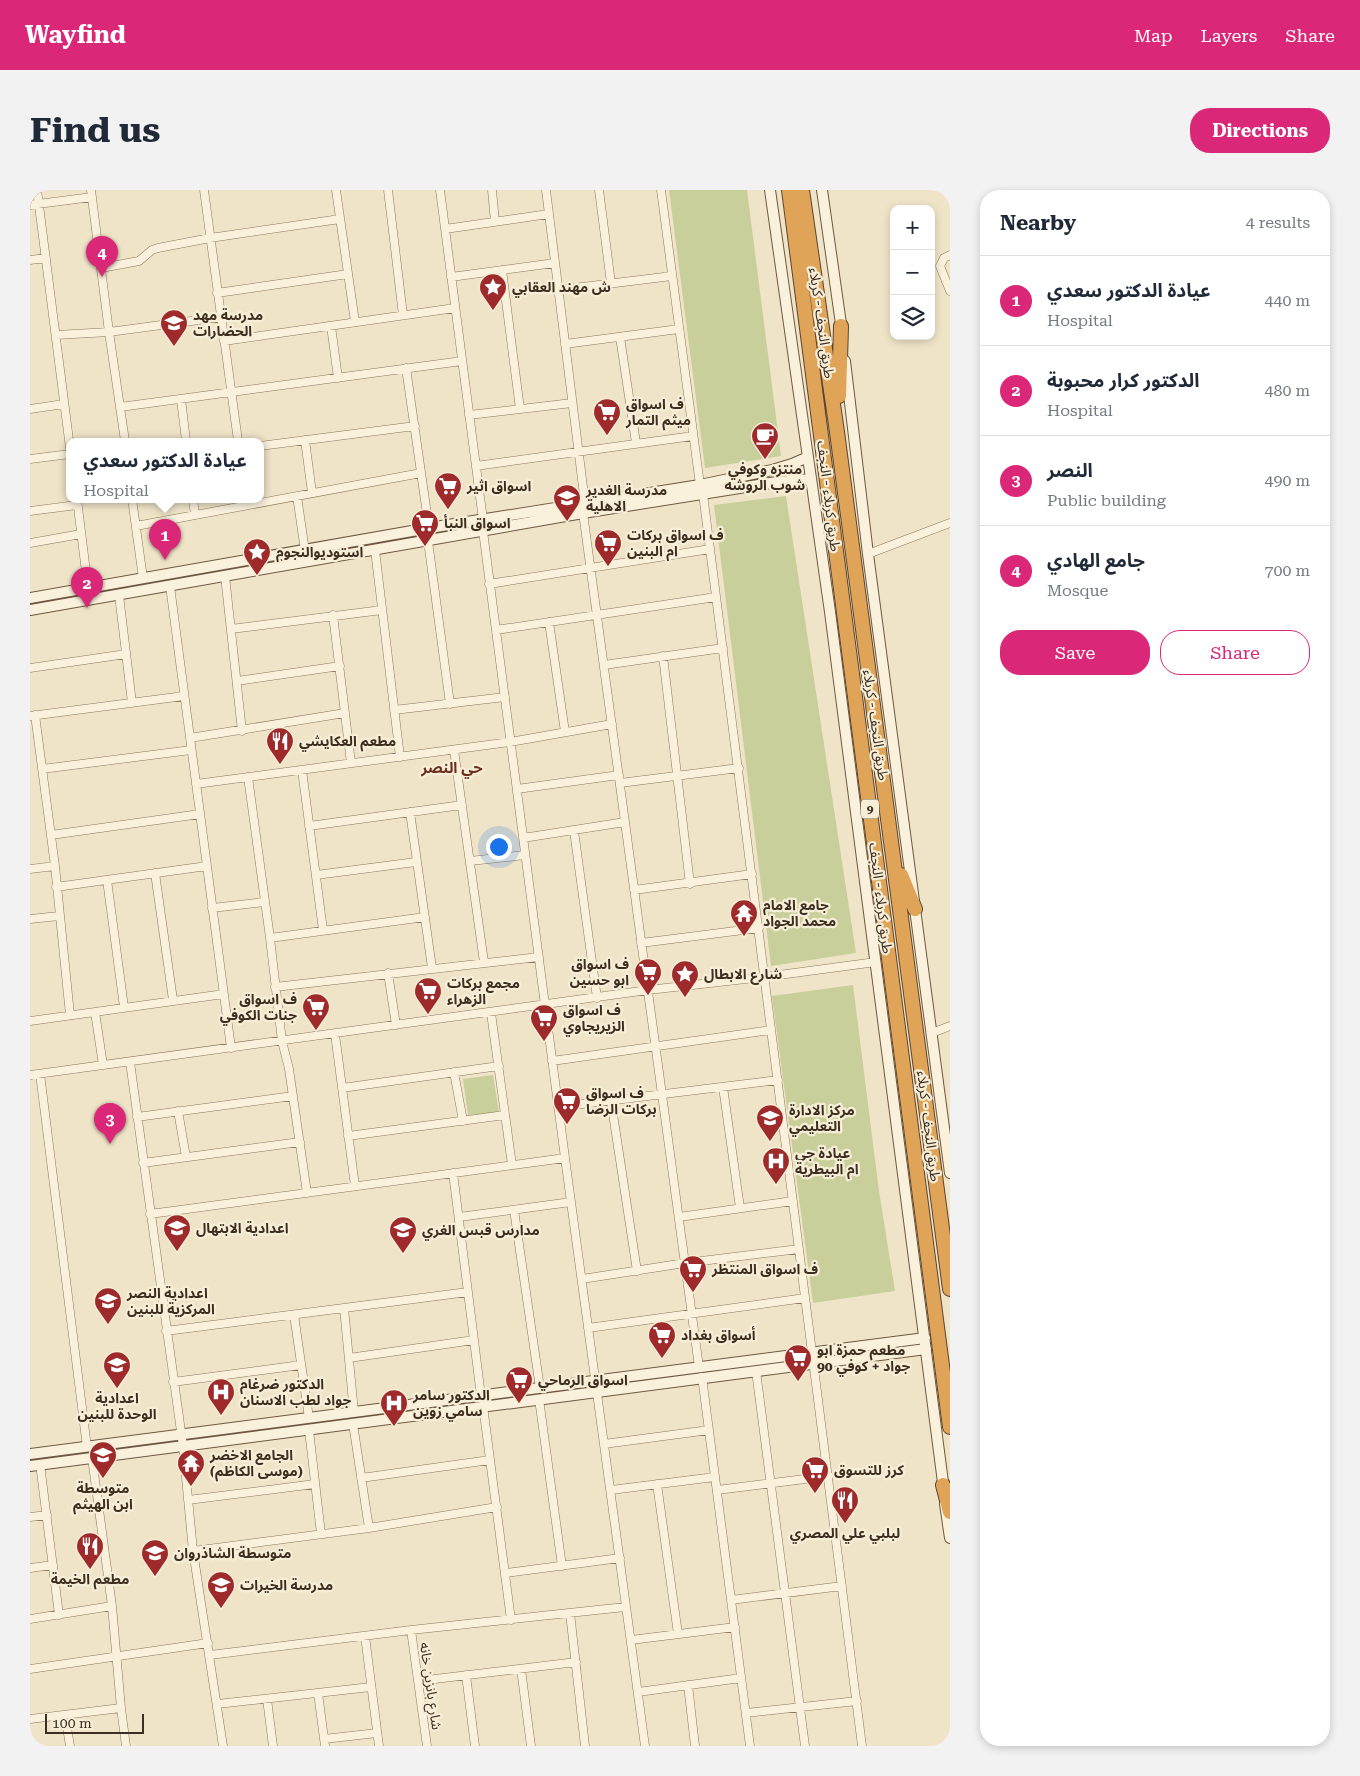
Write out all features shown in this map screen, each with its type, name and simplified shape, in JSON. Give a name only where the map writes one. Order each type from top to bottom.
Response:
[{"type":"highway","name":"طريق کربلاء - النجف","points":[[789,190],[950,1427]]},
{"type":"highway","name":"طريق النجف - کربلاء","points":[[802,190],[837,432],[950,1289]]},
{"type":"highway","points":[[837,432],[841,326]]},
{"type":"highway","points":[[894,857],[915,909]]},
{"type":"highway","points":[[943,1485],[950,1512]]},
{"type":"street","points":[[37,190],[69,438]]},
{"type":"street","points":[[204,190],[238,438]]},
{"type":"street","points":[[336,190],[355,322]]},
{"type":"street","points":[[388,190],[403,316]]},
{"type":"street","points":[[440,190],[483,520]]},
{"type":"street","points":[[492,190],[495,222]]},
{"type":"street","points":[[546,190],[579,451],[591,568],[699,1367]]},
{"type":"street","points":[[599,190],[612,283]]},
{"type":"street","points":[[660,190],[739,768],[862,1746]]},
{"type":"street","points":[[770,190],[876,962],[950,1538]]},
{"type":"street","points":[[822,190],[950,1173]]},
{"type":"street","points":[[30,205],[92,194],[125,438]]},
{"type":"street","points":[[445,229],[549,214]]},
{"type":"street","points":[[102,268],[139,261],[152,250],[158,248],[210,238],[340,219]]},
{"type":"street","points":[[950,255],[944,258],[940,266],[950,291]]},
{"type":"street","points":[[30,260],[46,258]]},
{"type":"street","points":[[451,277],[555,263]]},
{"type":"street","points":[[502,270],[520,409]]},
{"type":"street","points":[[217,293],[348,274]]},
{"type":"street","points":[[558,290],[672,276]]},
{"type":"street","points":[[224,340],[455,308]]},
{"type":"street","points":[[56,335],[109,332],[220,317]]},
{"type":"street","points":[[331,326],[338,378]]},
{"type":"street","points":[[565,344],[679,329]]},
{"type":"street","points":[[620,337],[636,443]]},
{"type":"street","points":[[120,407],[462,361]]},
{"type":"street","points":[[406,368],[429,528]]},
{"type":"street","points":[[181,399],[186,438]]},
{"type":"street","points":[[469,415],[572,403]]},
{"type":"street","points":[[30,409],[64,404]]},
{"type":"street","points":[[264,445],[414,426]]},
{"type":"street","points":[[476,466],[693,436]]},
{"type":"street","points":[[305,440],[312,493]]},
{"type":"street","points":[[30,459],[66,454]]},
{"type":"street","points":[[701,489],[772,470],[808,457]]},
{"type":"street","points":[[772,470],[778,473],[779,479],[777,482]]},
{"type":"street","points":[[264,500],[297,496],[421,473]]},
{"type":"street","points":[[584,508],[483,531],[34,610],[32,602],[33,598],[429,528],[584,508],[701,489],[811,479]]},
{"type":"street","points":[[297,496],[305,550]]},
{"type":"street","points":[[30,510],[71,503]]},
{"type":"street","points":[[77,503],[88,588]]},
{"type":"street","points":[[133,503],[143,578]]},
{"type":"street","points":[[193,503],[194,515]]},
{"type":"street","points":[[136,526],[243,503]]},
{"type":"street","points":[[868,554],[950,523]]},
{"type":"street","points":[[483,531],[588,1328],[602,1385],[604,1444],[645,1746]]},
{"type":"street","points":[[400,533],[397,540],[402,545]]},
{"type":"street","points":[[30,543],[81,534]]},
{"type":"street","points":[[375,538],[380,543],[375,550],[400,757]]},
{"type":"street","points":[[428,541],[450,704]]},
{"type":"street","points":[[490,584],[710,549]]},
{"type":"street","points":[[225,576],[242,731]]},
{"type":"street","points":[[170,586],[231,1048]]},
{"type":"street","points":[[119,595],[132,703]]},
{"type":"street","points":[[496,630],[716,596]]},
{"type":"street","points":[[231,629],[382,610]]},
{"type":"street","points":[[333,615],[352,763]]},
{"type":"street","points":[[549,622],[565,732]]},
{"type":"street","points":[[604,665],[722,648]]},
{"type":"street","points":[[30,668],[126,654]]},
{"type":"street","points":[[663,656],[690,884]]},
{"type":"street","points":[[237,681],[340,666]]},
{"type":"street","points":[[70,1015],[55,866],[33,715],[184,696]]},
{"type":"street","points":[[394,710],[504,697]]},
{"type":"street","points":[[190,738],[345,713]]},
{"type":"street","points":[[196,784],[510,742],[612,724]]},
{"type":"street","points":[[42,769],[191,750]]},
{"type":"street","points":[[454,750],[484,962]]},
{"type":"street","points":[[516,789],[619,779],[677,776],[739,768]]},
{"type":"street","points":[[302,770],[323,930]]},
{"type":"street","points":[[248,777],[282,1041],[289,1069],[307,1193]]},
{"type":"street","points":[[309,826],[462,805]]},
{"type":"street","points":[[410,812],[432,968]]},
{"type":"street","points":[[51,835],[200,814]]},
{"type":"street","points":[[523,838],[625,822]]},
{"type":"street","points":[[574,831],[597,998]]},
{"type":"street","points":[[470,861],[525,854]]},
{"type":"street","points":[[316,875],[416,862]]},
{"type":"street","points":[[30,869],[55,866]]},
{"type":"street","points":[[56,887],[207,866]]},
{"type":"street","points":[[155,873],[173,1000]]},
{"type":"street","points":[[634,890],[690,884],[752,874]]},
{"type":"street","points":[[106,880],[124,1007]]},
{"type":"street","points":[[212,908],[265,902]]},
{"type":"street","points":[[30,919],[59,916]]},
{"type":"street","points":[[270,938],[425,917]]},
{"type":"street","points":[[642,943],[759,928]]},
{"type":"street","points":[[275,987],[539,957]]},
{"type":"street","points":[[30,1075],[648,990],[876,962]]},
{"type":"street","points":[[388,973],[396,1026]]},
{"type":"street","points":[[30,1020],[224,994]]},
{"type":"street","points":[[95,1012],[103,1065]]},
{"type":"street","points":[[491,1012],[512,1165]]},
{"type":"street","points":[[932,1033],[950,1026]]},
{"type":"street","points":[[552,1061],[771,1030]]},
{"type":"street","points":[[334,1034],[355,1186]]},
{"type":"street","points":[[130,1062],[183,1446],[193,1551],[223,1746]]},
{"type":"street","points":[[342,1088],[498,1066]]},
{"type":"street","points":[[454,1072],[463,1121]]},
{"type":"street","points":[[40,1074],[87,1446]]},
{"type":"street","points":[[558,1108],[778,1080]]},
{"type":"street","points":[[723,1087],[740,1208]]},
{"type":"street","points":[[137,1117],[293,1096]]},
{"type":"street","points":[[611,1101],[637,1271]]},
{"type":"street","points":[[178,1111],[186,1157]]},
{"type":"street","points":[[348,1136],[506,1115]]},
{"type":"street","points":[[143,1163],[300,1142]]},
{"type":"street","points":[[150,1214],[565,1158]]},
{"type":"street","points":[[453,1173],[511,1620]]},
{"type":"street","points":[[679,1217],[792,1201]]},
{"type":"street","points":[[459,1218],[571,1202]]},
{"type":"street","points":[[514,1210],[562,1566]]},
{"type":"street","points":[[582,1279],[799,1249]]},
{"type":"street","points":[[166,1331],[468,1292]]},
{"type":"street","points":[[588,1328],[805,1298]]},
{"type":"street","points":[[344,1308],[354,1412]]},
{"type":"street","points":[[294,1315],[309,1418]]},
{"type":"street","points":[[602,1385],[699,1367],[797,1360],[925,1338]]},
{"type":"street","points":[[349,1358],[474,1340]]},
{"type":"street","points":[[812,1358],[926,1349]]},
{"type":"street","points":[[59,1615],[46,1515],[35,1465],[353,1424],[482,1401],[585,1387],[756,1371],[797,1360]]},
{"type":"street","points":[[173,1382],[301,1365]]},
{"type":"street","points":[[756,1371],[805,1746]]},
{"type":"street","points":[[702,1377],[750,1746]]},
{"type":"street","points":[[30,1454],[354,1412],[482,1401]]},
{"type":"street","points":[[353,1424],[369,1528]]},
{"type":"street","points":[[309,1430],[321,1534]]},
{"type":"street","points":[[604,1444],[709,1430]]},
{"type":"street","points":[[196,1432],[194,1439],[197,1444]]},
{"type":"street","points":[[164,1437],[168,1442],[165,1448]]},
{"type":"street","points":[[92,1458],[112,1606],[126,1746]]},
{"type":"street","points":[[361,1478],[490,1460]]},
{"type":"street","points":[[717,1490],[828,1476]]},
{"type":"street","points":[[610,1490],[715,1477]]},
{"type":"street","points":[[188,1500],[315,1484]]},
{"type":"street","points":[[657,1484],[678,1634]]},
{"type":"street","points":[[193,1551],[369,1528],[497,1507]]},
{"type":"street","points":[[30,1517],[46,1515]]},
{"type":"street","points":[[506,1572],[620,1558]]},
{"type":"street","points":[[30,1568],[53,1565]]},
{"type":"street","points":[[731,1600],[842,1586]]},
{"type":"street","points":[[30,1619],[112,1606]]},
{"type":"street","points":[[210,1656],[411,1630],[570,1614],[625,1606]]},
{"type":"street","points":[[570,1614],[585,1746]]},
{"type":"street","points":[[631,1640],[735,1627]]},
{"type":"street","name":"شارع بانزين خانه","points":[[411,1630],[427,1746]]},
{"type":"street","points":[[365,1636],[378,1746]]},
{"type":"street","points":[[30,1669],[208,1643]]},
{"type":"street","points":[[418,1681],[576,1662]]},
{"type":"street","points":[[522,1669],[531,1746]]},
{"type":"street","points":[[466,1675],[475,1746]]},
{"type":"street","points":[[638,1692],[742,1678]]},
{"type":"street","points":[[688,1685],[694,1746]]},
{"type":"street","points":[[217,1704],[371,1687]]},
{"type":"street","points":[[318,1693],[324,1743],[377,1733]]},
{"type":"street","points":[[267,1699],[273,1746]]},
{"type":"street","points":[[746,1712],[856,1701]]},
{"type":"street","points":[[30,1719],[121,1708]]},
{"type":"street","points":[[65,1715],[70,1746]]},
{"type":"green space","points":[[669,190],[747,190],[781,456],[705,468]]},
{"type":"green space","points":[[786,496],[856,953],[771,966],[714,505]]},
{"type":"green space","points":[[853,985],[879,1191],[895,1291],[813,1303],[772,996]]},
{"type":"green space","points":[[493,1075],[499,1112],[468,1115],[463,1079]]},
{"type":"place","name":"جامع الهادي","points":[[102,277]]},
{"type":"place","name":"ش مهند العقابي","points":[[493,311]]},
{"type":"place","name":"مدرسة مهد الحضارات","points":[[174,347]]},
{"type":"place","name":"ف اسواق ميثم التمار","points":[[607,436]]},
{"type":"place","name":"منتزه وكوفي شوب الروشه","points":[[765,460]]},
{"type":"place","name":"اسواق اثير","points":[[448,510]]},
{"type":"place","name":"مدرسة الغدير الاهلية","points":[[567,522]]},
{"type":"place","name":"اسواق النبأ","points":[[425,547]]},
{"type":"place","name":"عيادة الدكتور سعدي","points":[[165,560]]},
{"type":"place","name":"ف اسواق بركات ام البنين","points":[[608,567]]},
{"type":"place","name":"استوديوالنجوم","points":[[257,576]]},
{"type":"place","name":"الدكتور كرار محبوبة","points":[[87,608]]},
{"type":"place","name":"مطعم العكايشي","points":[[280,765]]},
{"type":"place","name":"جامع الامام محمد الجواد","points":[[744,937]]},
{"type":"place","name":"ف اسواق ابو حسين","points":[[648,996]]},
{"type":"place","name":"شارع الابطال","points":[[685,998]]},
{"type":"place","name":"مجمع بركات الزهراء","points":[[428,1015]]},
{"type":"place","name":"ف اسواق جنات الكوفي","points":[[316,1031]]},
{"type":"place","name":"ف اسواق الزيريجاوي","points":[[544,1042]]},
{"type":"place","name":"ف اسواق بركات الرضا","points":[[567,1125]]},
{"type":"place","name":"مركز الادارة التعليمي","points":[[770,1142]]},
{"type":"place","name":"النصر","points":[[110,1144]]},
{"type":"place","name":"عيادة جي ام البيطرية","points":[[776,1185]]},
{"type":"place","name":"اعدادية الابتهال","points":[[177,1252]]},
{"type":"place","name":"مدارس قبس الغري","points":[[403,1254]]},
{"type":"place","name":"ف اسواق المنتظر","points":[[693,1293]]},
{"type":"place","name":"اعدادية النصر المركزية للبنين","points":[[108,1325]]},
{"type":"place","name":"أسواق بغداد","points":[[662,1359]]},
{"type":"place","name":"مطعم حمزة ابو جواد + كوفي 90","points":[[798,1382]]},
{"type":"place","name":"اعدادية الوحدة للبنين","points":[[117,1389]]},
{"type":"place","name":"اسواق الرماحي","points":[[519,1404]]},
{"type":"place","name":"الدكتور ضرغام جواد لطب الاسنان","points":[[221,1416]]},
{"type":"place","name":"الدكتور سامر سامي زوين","points":[[394,1427]]},
{"type":"place","name":"متوسطة ابن الهيثم","points":[[103,1479]]},
{"type":"place","name":"الجامع الاخضر (موسى الكاظم)","points":[[191,1487]]},
{"type":"place","name":"كرز للتسوق","points":[[815,1494]]},
{"type":"place","name":"لبلبي علي المصري","points":[[845,1524]]},
{"type":"place","name":"مطعم الخيمة","points":[[90,1570]]},
{"type":"place","name":"متوسطة الشاذروان","points":[[155,1577]]},
{"type":"place","name":"مدرسة الخيرات","points":[[221,1609]]},
{"type":"district","name":"حي النصر","points":[[452,768]]}]
